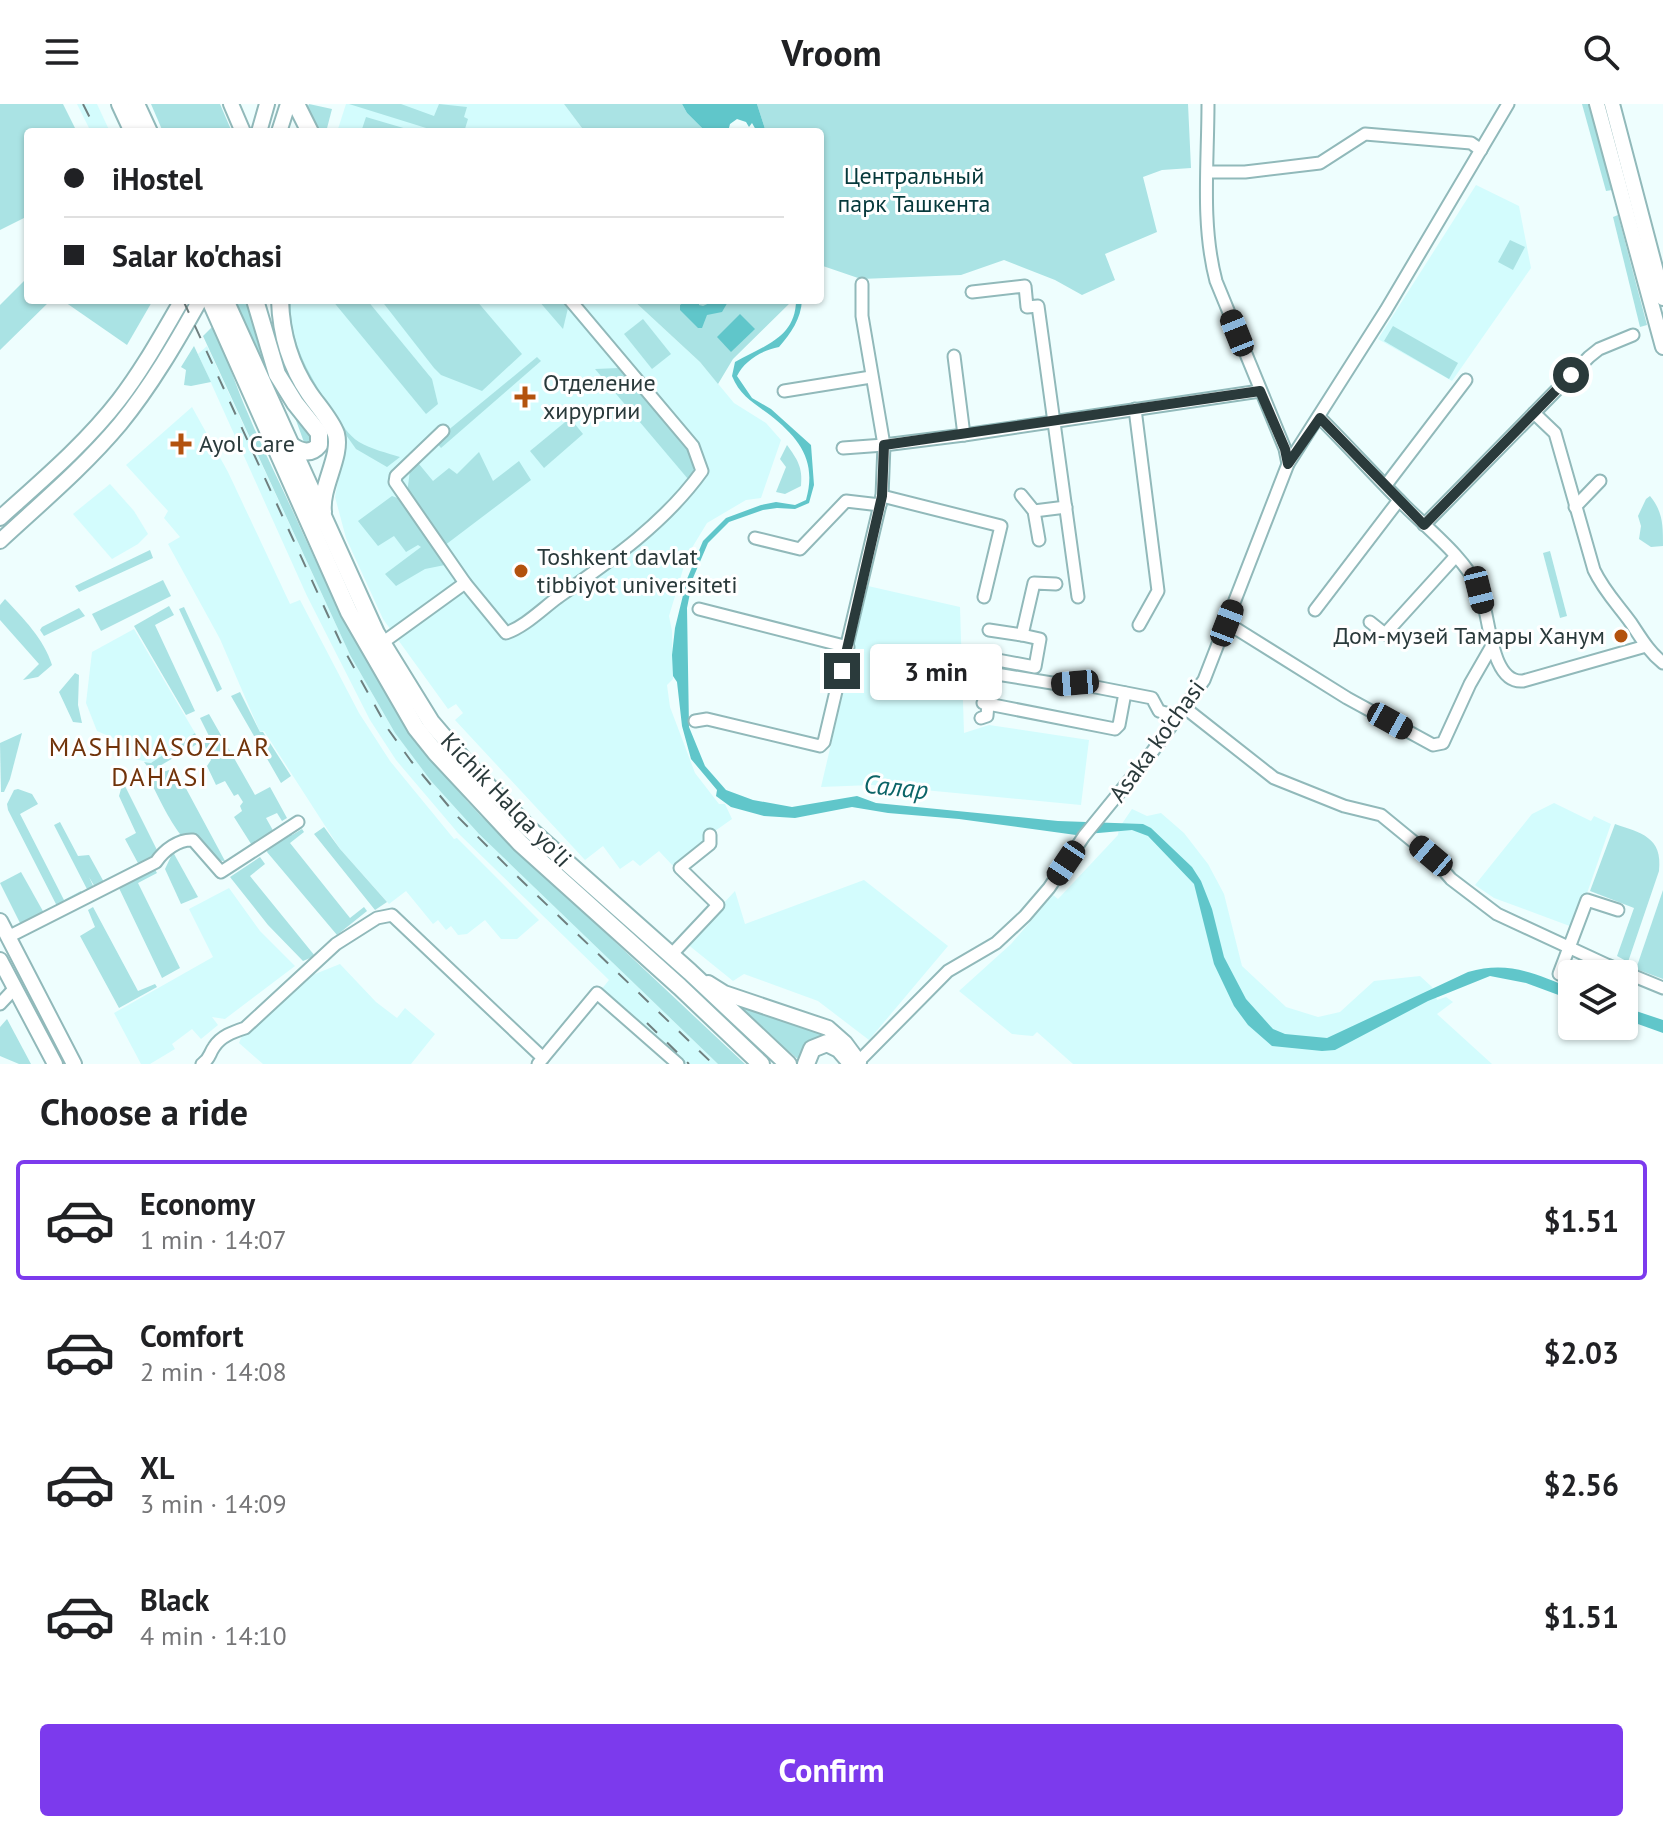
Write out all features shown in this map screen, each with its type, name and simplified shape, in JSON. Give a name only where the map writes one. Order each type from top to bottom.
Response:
[{"type":"highway","points":[[120,104],[131,128]]},
{"type":"highway","points":[[136,104],[147,128]]},
{"type":"highway","points":[[296,104],[308,128]]},
{"type":"highway","name":"Kichik Halqa yo'li","points":[[213,304],[228,323],[292,446],[376,648],[416,728],[520,843],[761,1064]]},
{"type":"highway","name":"Kichik Halqa yo'li","points":[[226,304],[228,323],[288,480],[349,612],[431,722],[487,786],[528,828],[788,1064]]},
{"type":"highway","points":[[256,304],[277,374],[295,403],[325,439],[326,446],[309,484]]},
{"type":"highway","points":[[281,304],[286,341],[295,368],[336,436],[336,449],[323,498],[324,518]]},
{"type":"highway","points":[[292,446],[304,452],[315,450],[320,442],[318,430]]},
{"type":"highway","points":[[806,1064],[812,1049],[827,1043],[856,1063]]},
{"type":"main road","points":[[231,104],[241,128]]},
{"type":"main road","points":[[260,128],[267,104]]},
{"type":"main road","points":[[280,128],[288,104]]},
{"type":"main road","points":[[1597,104],[1663,347]]},
{"type":"main road","points":[[1612,104],[1663,298]]},
{"type":"main road","points":[[0,518],[106,416],[141,369],[180,304]]},
{"type":"main road","points":[[0,541],[120,424],[156,375],[198,304]]},
{"type":"main road","points":[[0,921],[74,1064]]},
{"type":"main road","points":[[0,960],[4,994],[55,1064]]},
{"type":"main road","points":[[690,972],[724,993],[828,1028],[845,1043],[856,1063]]},
{"type":"street","points":[[1208,104],[1209,256],[1216,281],[1285,449],[1288,464]]},
{"type":"street","name":"Asaka ko'chasi","points":[[856,1063],[948,971],[1012,930],[1049,888],[1084,836],[1204,680],[1288,464],[1320,418],[1508,104]]},
{"type":"street","points":[[1208,172],[1245,172],[1320,163],[1365,134],[1471,143],[1481,150]]},
{"type":"street","points":[[695,721],[707,719],[820,746],[824,742],[881,500],[884,445],[862,316],[862,284]]},
{"type":"street","points":[[972,292],[1025,286],[1027,307],[1038,306],[1078,597]]},
{"type":"street","points":[[443,431],[396,476],[395,482],[504,633],[509,633],[595,573],[686,493],[702,471],[693,446],[573,304]]},
{"type":"street","points":[[1424,525],[1589,357],[1599,349],[1633,335]]},
{"type":"street","points":[[954,356],[964,435]]},
{"type":"street","points":[[784,391],[871,377]]},
{"type":"street","points":[[1386,485],[1466,380]]},
{"type":"street","points":[[843,448],[964,435],[1260,391]]},
{"type":"street","points":[[1135,409],[1158,591],[1139,625]]},
{"type":"street","points":[[1534,413],[1555,433],[1594,570],[1603,589],[1646,646],[1663,663]]},
{"type":"street","points":[[1320,418],[1455,557],[1479,590],[1493,644],[1504,674],[1512,681],[1523,681],[1646,646]]},
{"type":"street","points":[[1575,507],[1600,481]]},
{"type":"street","points":[[1021,495],[1034,511],[1039,540]]},
{"type":"street","points":[[755,538],[800,549],[846,501],[881,500],[1001,526],[984,597]]},
{"type":"street","points":[[1315,610],[1399,500]]},
{"type":"street","points":[[1034,511],[1066,507]]},
{"type":"street","points":[[1370,622],[1385,634],[1455,557]]},
{"type":"street","points":[[376,648],[465,583]]},
{"type":"street","points":[[1022,635],[1034,583],[1056,584]]},
{"type":"street","points":[[699,609],[848,647]]},
{"type":"street","points":[[1227,623],[1347,698],[1433,745],[1443,743],[1470,684],[1493,644]]},
{"type":"street","points":[[989,630],[1040,639],[1034,673],[1058,684],[1075,683],[1152,698],[1159,711],[1182,712],[1274,778],[1344,806],[1381,815],[1489,909],[1569,948],[1663,988]]},
{"type":"street","points":[[981,718],[987,716],[986,703],[1115,729],[1119,725],[1125,693]]},
{"type":"street","points":[[8,937],[156,862],[163,852],[185,840],[193,840],[221,872],[298,822]]},
{"type":"street","points":[[671,955],[718,905],[680,868],[710,844],[710,835]]},
{"type":"street","points":[[1564,960],[1587,900],[1618,910]]},
{"type":"street","points":[[202,1064],[208,1060],[215,1045],[230,1033],[245,1028],[336,944],[377,918],[392,915],[540,1061],[597,993],[678,1064]]},
{"type":"shaded area","points":[[77,104],[97,104],[108,128],[89,128]]},
{"type":"shaded area","points":[[346,104],[564,104],[582,128],[338,128]]},
{"type":"shaded area","points":[[682,104],[757,104],[765,128],[755,128],[752,123],[749,127],[746,122],[737,119],[729,128],[702,128]]},
{"type":"shaded area","points":[[1476,185],[1519,206],[1531,268],[1452,381],[1378,339]]},
{"type":"shaded area","name":"Toshkent davlat tibbiyot universiteti","points":[[287,304],[637,304],[700,362],[734,403],[766,423],[781,440],[761,498],[746,500],[707,523],[687,556],[669,616],[673,679],[667,685],[670,707],[695,773],[719,804],[725,804],[732,819],[715,831],[706,831],[703,843],[673,866],[659,851],[640,866],[633,860],[620,869],[603,846],[585,860],[455,720],[463,713],[456,704],[448,709],[383,619],[346,538],[335,497],[346,437],[308,381],[286,311]]},
{"type":"shaded area","points":[[727,304],[722,312],[707,315],[702,328],[698,328],[680,310],[680,305]]},
{"type":"shaded area","name":"Салар","points":[[796,304],[801,304],[795,325],[779,347],[754,357],[737,376],[752,398],[771,409],[811,445],[814,485],[809,503],[795,509],[763,510],[729,522],[708,543],[693,578],[687,608],[689,727],[705,766],[726,790],[753,800],[792,807],[857,796],[876,803],[1058,821],[1143,824],[1192,867],[1212,909],[1224,957],[1246,999],[1273,1029],[1285,1034],[1327,1038],[1468,972],[1496,967],[1521,970],[1558,983],[1558,995],[1526,983],[1490,976],[1428,1001],[1335,1050],[1272,1046],[1248,1025],[1234,1006],[1214,964],[1194,884],[1148,836],[1132,830],[1076,835],[852,807],[795,818],[764,816],[731,807],[716,796],[717,790],[691,759],[682,726],[677,682],[673,676],[675,628],[687,579],[703,541],[726,518],[761,505],[776,502],[795,505],[806,500],[809,474],[803,452],[781,424],[743,394],[732,376],[735,362],[776,339],[790,323]]},
{"type":"shaded area","points":[[740,314],[755,329],[731,352],[717,337]]},
{"type":"shaded area","points":[[207,346],[350,655],[395,733],[431,781],[479,834],[718,1064],[686,1064],[652,1031],[601,990],[609,980],[458,833],[396,760],[370,720],[307,596],[198,354]]},
{"type":"shaded area","points":[[192,407],[228,472],[290,604],[300,600],[359,713],[390,761],[454,839],[457,838],[539,920],[517,939],[501,939],[485,920],[467,934],[458,935],[451,926],[446,930],[438,920],[433,924],[406,891],[389,904],[340,849],[264,731],[260,732],[220,639],[168,544],[180,537],[164,518],[168,511],[126,465]]},
{"type":"shaded area","points":[[110,484],[134,511],[148,534],[138,544],[112,559],[73,514]]},
{"type":"shaded area","points":[[868,586],[960,607],[964,733],[989,725],[1089,740],[1081,805],[872,785],[821,787]]},
{"type":"shaded area","points":[[134,629],[195,733],[151,763],[135,759],[127,744],[97,731],[86,703],[92,652]]},
{"type":"shaded area","points":[[1554,803],[1591,821],[1594,816],[1611,824],[1575,928],[1494,898],[1475,885],[1532,814]]},
{"type":"shaded area","points":[[1132,809],[1147,816],[1161,813],[1184,833],[1208,864],[1224,894],[1242,966],[1286,1007],[1318,1017],[1340,1012],[1374,981],[1420,976],[1432,987],[1437,1000],[1446,997],[1453,1002],[1437,1014],[1492,1064],[1073,1064],[1037,1032],[1033,1036],[1012,1034],[959,991],[1011,944],[1053,895],[1058,899],[1118,835],[1119,828]]},
{"type":"shaded area","points":[[864,880],[948,946],[869,1040],[818,1001],[744,974],[733,981],[686,943],[735,891],[745,924]]},
{"type":"shaded area","points":[[229,888],[260,931],[295,966],[225,1019],[212,1017],[218,1025],[201,1039],[192,1029],[172,1044],[175,1049],[150,1064],[141,1064],[114,1013],[213,957],[189,909]]},
{"type":"shaded area","points":[[340,964],[376,1002],[397,1018],[405,1008],[435,1034],[411,1064],[263,1064],[239,1043],[243,1033],[300,980]]},
{"type":"shaded area","points":[[1638,1012],[1663,1020],[1663,1033],[1638,1024]]},
{"type":"green space","points":[[0,104],[63,104],[75,128],[24,128],[24,218],[0,230]]},
{"type":"green space","points":[[151,104],[220,104],[230,128],[161,128]]},
{"type":"green space","points":[[309,104],[332,109],[327,128],[311,128],[303,115]]},
{"type":"green space","points":[[349,104],[401,104],[434,116],[439,104],[467,107],[465,128],[426,128]]},
{"type":"green space","points":[[564,104],[682,104],[702,128],[582,128]]},
{"type":"green space","name":"Центральный парк Ташкента","points":[[757,104],[1188,104],[1191,168],[1162,170],[1143,177],[1157,232],[1105,254],[1115,280],[1082,295],[1055,280],[1004,260],[961,275],[861,279],[824,266],[824,128],[765,128]]},
{"type":"green space","points":[[1582,104],[1589,104],[1612,190],[1606,191]]},
{"type":"green space","points":[[366,117],[403,128],[362,128]]},
{"type":"green space","points":[[1618,215],[1647,325],[1640,327],[1613,217]]},
{"type":"green space","points":[[1510,240],[1525,247],[1513,270],[1498,262]]},
{"type":"green space","points":[[24,281],[24,304],[47,304],[0,350],[0,305]]},
{"type":"green space","points":[[68,304],[151,304],[127,345]]},
{"type":"green space","points":[[238,304],[252,304],[315,442],[305,445],[293,412],[270,378]]},
{"type":"green space","points":[[287,304],[291,304],[293,331],[303,360],[318,388],[355,439],[400,457],[387,467],[356,449],[304,376],[287,320]]},
{"type":"green space","points":[[335,304],[370,304],[432,379],[438,404],[426,414]]},
{"type":"green space","points":[[384,304],[479,304],[522,354],[482,391],[441,375]]},
{"type":"green space","points":[[541,304],[564,304],[568,308],[563,329]]},
{"type":"green space","points":[[637,304],[789,304],[733,359],[718,384],[700,362]]},
{"type":"green space","points":[[643,319],[671,354],[652,369],[624,334]]},
{"type":"green space","points":[[214,325],[254,429],[333,597],[375,674],[423,747],[481,816],[745,1064],[718,1064],[479,834],[431,781],[395,733],[350,655],[203,336]]},
{"type":"green space","points":[[1393,326],[1458,363],[1449,379],[1384,341]]},
{"type":"green space","points":[[194,346],[211,382],[184,385],[186,370],[181,367]]},
{"type":"green space","points":[[537,357],[541,361],[441,448],[435,441]]},
{"type":"green space","points":[[619,368],[693,453],[695,466],[688,479],[595,369]]},
{"type":"green space","points":[[570,418],[583,434],[544,468],[530,451]]},
{"type":"green space","points":[[787,445],[798,464],[801,486],[785,494],[776,492],[786,467],[780,459]]},
{"type":"green space","points":[[479,452],[493,481],[519,461],[531,480],[436,552],[445,565],[425,569],[396,586],[385,574],[421,547],[418,545],[406,552],[394,536],[378,546],[358,521],[392,496],[400,499],[407,494],[410,470],[419,464],[433,481],[449,468],[457,474]]},
{"type":"green space","points":[[1650,496],[1661,519],[1663,546],[1651,547],[1639,539],[1641,526],[1638,516]]},
{"type":"green space","points":[[150,550],[153,558],[79,592],[75,586]]},
{"type":"green space","points":[[1550,551],[1567,616],[1560,618],[1543,553]]},
{"type":"green space","points":[[163,580],[171,596],[101,631],[92,614]]},
{"type":"green space","points":[[5,599],[32,629],[48,655],[52,665],[38,677],[23,680],[39,664],[0,620],[0,605]]},
{"type":"green space","points":[[169,606],[174,615],[155,625],[195,711],[186,715],[134,626]]},
{"type":"green space","points":[[184,607],[222,689],[217,692],[179,609]]},
{"type":"green space","points":[[79,608],[85,616],[44,636],[40,630],[42,627]]},
{"type":"green space","points":[[75,673],[79,675],[78,705],[82,723],[73,722],[59,692]]},
{"type":"green space","points":[[240,692],[260,732],[263,732],[291,776],[281,783],[231,696]]},
{"type":"green space","points":[[209,714],[255,795],[270,787],[287,818],[282,821],[277,813],[266,818],[275,834],[253,847],[234,817],[242,811],[240,806],[243,802],[238,794],[234,796],[225,781],[216,785],[207,766],[211,760],[204,744],[207,737],[218,754],[200,718]]},
{"type":"green space","points":[[22,733],[10,779],[4,792],[1,792],[0,743]]},
{"type":"green space","points":[[195,733],[199,743],[151,771],[144,762],[151,763]]},
{"type":"green space","points":[[175,768],[225,861],[198,852],[187,843],[162,804],[148,777]]},
{"type":"green space","points":[[123,782],[158,852],[139,865],[125,839],[136,833],[119,796]]},
{"type":"green space","points":[[14,790],[32,794],[38,804],[20,814],[64,900],[81,891],[83,895],[58,908],[8,810],[7,804]]},
{"type":"green space","points":[[60,822],[78,856],[89,855],[105,884],[96,889],[89,877],[95,890],[89,893],[54,825]]},
{"type":"green space","points":[[1615,824],[1641,834],[1654,844],[1659,871],[1629,960],[1617,956],[1634,908],[1590,891]]},
{"type":"green space","points":[[324,827],[387,902],[375,910],[314,834]]},
{"type":"green space","points":[[302,829],[304,832],[290,843],[350,918],[364,907],[367,911],[337,935],[267,852],[286,835]]},
{"type":"green space","points":[[173,852],[198,897],[181,904],[165,869]]},
{"type":"green space","points":[[260,857],[265,864],[250,876],[315,956],[303,961],[268,925],[230,877]]},
{"type":"green space","points":[[154,868],[157,873],[138,883],[180,968],[162,978],[118,886]]},
{"type":"green space","points":[[21,872],[44,913],[21,925],[0,883]]},
{"type":"green space","points":[[1663,890],[1663,979],[1638,970]]},
{"type":"green space","points":[[93,907],[138,991],[155,984],[157,987],[119,1008],[80,936],[95,927],[88,910]]},
{"type":"green space","points":[[731,1002],[822,1032],[834,1039],[806,1046],[799,1060]]},
{"type":"green space","points":[[7,1019],[31,1064],[19,1064],[0,1056],[0,1027]]},
{"type":"railway","points":[[83,104],[95,128]]},
{"type":"railway","points":[[185,304],[343,648],[388,729],[456,815],[713,1064]]},
{"type":"railway","points":[[647,1023],[689,1064]]},
{"type":"place","name":"Отделение хирургии","points":[[525,397]]},
{"type":"place","name":"Ayol Care","points":[[181,444]]},
{"type":"place","name":"Toshkent davlat tibbiyot universiteti","points":[[521,571]]},
{"type":"place","name":"Дом-музей Тамары Ханум","points":[[1621,636]]},
{"type":"district","name":"MASHINASOZLAR DAHASI","points":[[160,762]]},
{"type":"route","points":[[842,671],[882,496],[884,445],[1260,391],[1285,449],[1288,464],[1320,418],[1424,525],[1571,375]]}]
